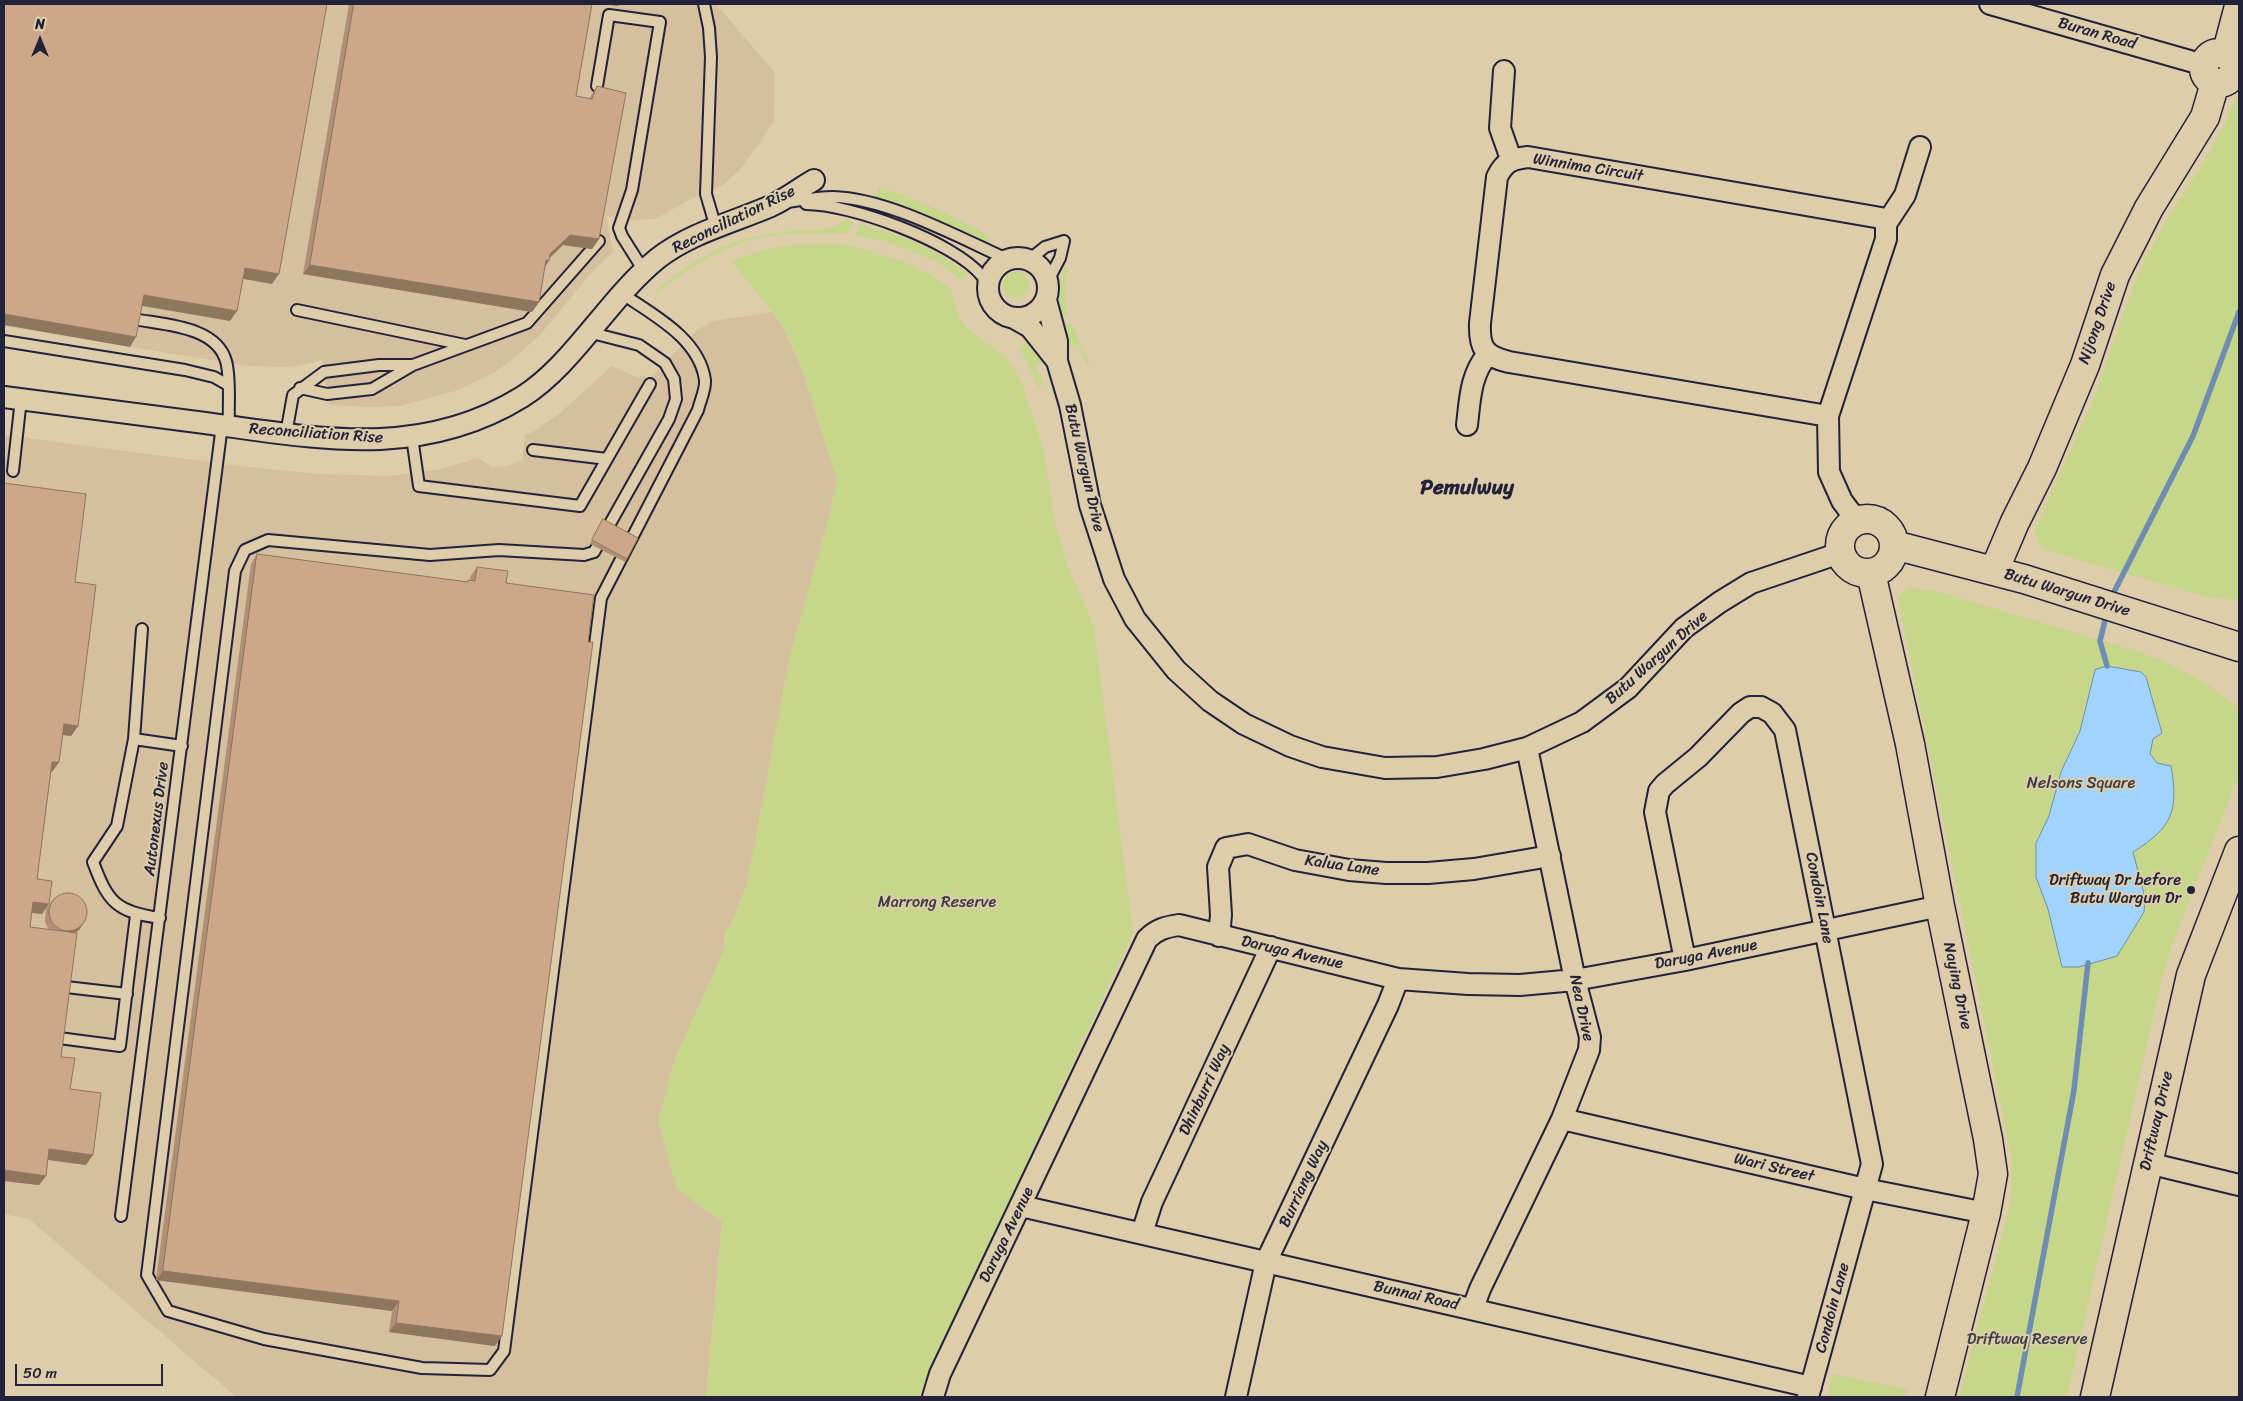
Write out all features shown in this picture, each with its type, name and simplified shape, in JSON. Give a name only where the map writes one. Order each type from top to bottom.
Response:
[{"type":"street","name":"Buran Road","points":[[1995,4],[2215,67]]},
{"type":"street","name":"Nijong Drive","points":[[1994,571],[2015,522],[2042,468],[2085,365],[2115,275],[2149,208],[2205,117],[2215,67],[2239,6]]},
{"type":"street","points":[[1504,71],[1500,128],[1511,159]]},
{"type":"street","points":[[1857,521],[1842,500],[1829,472],[1828,416],[1886,239],[1886,224],[1905,195],[1920,147]]},
{"type":"street","name":"Winnima Circuit","points":[[1488,354],[1480,338],[1480,323],[1497,177],[1503,166],[1511,159],[1528,157],[1857,213],[1881,218],[1886,224]]},
{"type":"street","name":"Reconciliation Rise","points":[[12,398],[286,434],[348,439],[394,440],[445,431],[491,413],[522,397],[553,372],[621,293],[659,258],[694,237],[774,204],[814,180]]},
{"type":"street","name":"Butu Wargun Drive","points":[[1019,260],[1037,265],[1047,290],[1057,341],[1057,361],[1070,405],[1090,505],[1114,579],[1141,626],[1176,670],[1210,701],[1244,724],[1290,746],[1322,757],[1385,768],[1437,767],[1484,759],[1527,748],[1582,722],[1628,688],[1684,628],[1720,602],[1751,583],[1840,553]]},
{"type":"street","points":[[988,290],[989,280],[993,271],[1000,264],[1019,260]]},
{"type":"street","name":"Butu Wargun Drive","points":[[988,290],[996,308],[1004,315],[1030,327],[1057,361]]},
{"type":"street","points":[[1014,318],[1024,318],[1033,314],[1047,290]]},
{"type":"street","points":[[1467,425],[1472,379],[1488,354],[1497,359],[1518,363],[1828,416]]},
{"type":"street","points":[[1857,521],[1877,522],[1885,527],[1891,535],[1894,545],[1888,563],[1871,573],[1861,573],[1852,569],[1840,553],[1840,543],[1843,534],[1849,526],[1857,521]]},
{"type":"street","name":"Butu Wargun Drive","points":[[1894,545],[2024,579],[2239,647]]},
{"type":"street","name":"Naying Drive","points":[[1871,573],[1910,744],[1940,906],[1988,1139],[1993,1174],[1986,1214],[1940,1397]]},
{"type":"street","name":"Condoin Lane","points":[[1685,960],[1655,812],[1659,791],[1698,757],[1741,713],[1750,708],[1762,708],[1772,713],[1785,730],[1872,1164],[1809,1392]]},
{"type":"street","name":"Nea Drive","points":[[1474,1308],[1480,1289],[1562,1119],[1589,1050],[1590,1036],[1575,980],[1527,748]]},
{"type":"street","name":"Kalua Lane","points":[[1219,936],[1221,915],[1218,867],[1226,848],[1237,845],[1248,844],[1295,860],[1340,868],[1386,873],[1428,873],[1474,869],[1550,856]]},
{"type":"street","name":"Driftway Drive","points":[[2095,1397],[2191,975],[2239,851]]},
{"type":"street","name":"Daruga Avenue","points":[[935,1397],[940,1374],[1147,939],[1155,931],[1166,926],[1179,925],[1398,979],[1468,984],[1520,985],[1575,980],[1685,960],[1940,906]]},
{"type":"street","name":"Dhinburri Way","points":[[1142,1233],[1152,1202],[1271,947]]},
{"type":"street","name":"Burriang Way","points":[[1236,1397],[1266,1262],[1388,1005],[1398,979]]},
{"type":"street","name":"Wari Street","points":[[1562,1119],[1865,1189],[1986,1214]]},
{"type":"street","points":[[2148,1163],[2239,1186]]},
{"type":"street","name":"Bunnai Road","points":[[1021,1206],[1474,1308],[1809,1392]]},
{"type":"lane","points":[[704,4],[709,28],[711,57],[706,194],[716,228]]},
{"type":"lane","points":[[597,86],[609,15],[660,22],[632,190],[620,228],[622,236],[644,271]]},
{"type":"lane","points":[[774,204],[835,197],[868,203],[906,214],[1019,260],[1045,247],[1064,241],[1060,258],[1047,290]]},
{"type":"lane","points":[[774,204],[817,204],[898,227],[950,251],[982,277],[988,290]]},
{"type":"lane","points":[[300,388],[327,394],[372,388],[413,365],[526,323],[599,241]]},
{"type":"lane","points":[[588,332],[639,345],[665,363],[674,379],[676,399],[669,419],[594,552],[584,555],[499,550],[430,555],[268,540],[245,550],[235,571],[147,1275],[168,1311],[264,1339],[422,1368],[490,1370],[504,1351],[601,598],[698,410],[705,382],[699,359],[686,341],[621,293]]},
{"type":"lane","points":[[297,310],[466,346]]},
{"type":"lane","name":"Autonexus Drive","points":[[121,1216],[225,426],[228,385],[227,363],[221,348],[204,333],[134,319]]},
{"type":"lane","points":[[4,341],[185,370],[214,377],[228,385]]},
{"type":"lane","points":[[286,434],[293,395],[324,372],[379,365],[413,365]]},
{"type":"lane","points":[[412,436],[420,486],[580,506],[650,384]]},
{"type":"lane","points":[[12,398],[13,471]]},
{"type":"lane","points":[[532,450],[607,459]]},
{"type":"lane","points":[[142,629],[134,740],[117,826],[93,862],[99,878],[115,904],[136,915],[160,918]]},
{"type":"lane","points":[[134,740],[182,746]]},
{"type":"lane","points":[[59,1038],[120,1046],[136,915]]},
{"type":"lane","points":[[66,987],[126,994]]},
{"type":"shaded area","points":[[4,4],[716,4],[775,73],[774,121],[744,165],[722,186],[691,199],[655,219],[631,220],[606,216],[613,252],[591,273],[541,334],[494,373],[455,391],[400,406],[331,405],[329,403],[322,360],[291,367],[247,366],[4,326]]},
{"type":"shaded area","points":[[773,312],[782,325],[801,367],[837,480],[827,524],[790,655],[747,884],[733,920],[724,934],[725,947],[676,1188],[722,1222],[706,1397],[236,1397],[29,1219],[4,1214],[4,435],[239,466],[318,474],[390,476],[442,469],[478,458],[492,467],[508,466],[522,460],[525,435],[533,432],[560,413],[612,366],[638,378],[642,375],[649,379],[697,330],[713,321]]},
{"type":"green space","points":[[2239,90],[2239,600],[2207,597],[2042,549],[2034,531],[2094,398],[2130,295],[2145,259],[2170,214],[2200,169],[2226,122]]},
{"type":"green space","points":[[878,187],[921,202],[988,235],[988,245],[967,237],[919,212],[876,199]]},
{"type":"green space","points":[[846,220],[854,222],[848,233],[784,235],[759,238],[735,245],[700,263],[657,293],[655,291],[699,259],[735,242],[773,233],[829,228]]},
{"type":"green space","points":[[859,224],[889,232],[916,243],[942,256],[967,273],[961,280],[940,263],[884,241],[856,235]]},
{"type":"green space","name":"Marrong Reserve","points":[[804,244],[846,245],[860,248],[908,263],[934,277],[951,290],[959,316],[966,328],[1006,357],[1021,380],[1043,448],[1055,523],[1067,565],[1094,627],[1133,933],[918,1397],[706,1397],[722,1222],[676,1188],[658,1120],[675,1058],[725,947],[724,934],[733,920],[747,884],[790,655],[827,524],[837,480],[801,367],[782,325],[731,260],[776,247]]},
{"type":"green space","points":[[1064,267],[1068,269],[1065,292],[1068,316],[1060,317],[1059,289]]},
{"type":"green space","points":[[1016,272],[1025,276],[1029,285],[1025,294],[1016,298],[1007,294],[1003,285],[1007,276]]},
{"type":"green space","points":[[1071,323],[1090,364],[1087,365],[1078,345],[1071,348],[1062,325]]},
{"type":"green space","points":[[1028,340],[1042,362],[1035,366],[1044,384],[1038,387],[1025,357],[1019,349]]},
{"type":"green space","name":"Nelsons Square","points":[[1908,587],[1939,592],[2141,652],[2164,661],[2207,684],[2236,706],[2239,718],[2239,774],[2170,950],[2161,982],[2067,1397],[1959,1397],[2010,1205],[2012,1160],[1898,598]]},
{"type":"green space","points":[[1832,1374],[1907,1389],[1906,1397],[1827,1397]]},
{"type":"water","points":[[2107,666],[2141,672],[2146,677],[2162,733],[2153,739],[2150,754],[2157,763],[2171,766],[2174,795],[2173,807],[2170,817],[2157,835],[2133,852],[2145,898],[2144,912],[2117,956],[2079,967],[2062,967],[2048,909],[2036,877],[2036,843],[2049,816],[2061,772],[2080,731],[2095,670]]},
{"type":"building","points":[[4,4],[327,4],[279,274],[245,268],[237,311],[144,295],[136,337],[4,314]]},
{"type":"building","points":[[354,4],[592,4],[576,96],[592,99],[597,86],[626,93],[599,239],[570,235],[550,254],[549,261],[546,260],[539,302],[310,265]]},
{"type":"building","points":[[4,483],[86,494],[75,582],[96,585],[78,726],[64,724],[59,762],[52,762],[37,879],[52,881],[49,904],[33,902],[30,927],[77,933],[61,1057],[75,1058],[70,1089],[101,1093],[93,1155],[49,1149],[46,1176],[4,1170]]},
{"type":"building","points":[[603,519],[638,538],[627,559],[592,540]]},
{"type":"building","points":[[257,554],[468,582],[468,580],[475,581],[477,567],[508,571],[506,583],[594,595],[588,642],[593,642],[502,1336],[396,1323],[399,1301],[163,1271]]},
{"type":"building","points":[[68,893],[81,899],[87,912],[81,925],[68,931],[55,925],[49,912],[55,899]]},
{"type":"waterway","points":[[2111,598],[2193,436],[2239,312]]},
{"type":"waterway","points":[[2107,612],[2100,641],[2107,666]]},
{"type":"waterway","points":[[2017,1397],[2074,1090],[2088,963]]},
{"type":"place","name":"Driftway Dr before Butu Wargun Dr","points":[[2191,890]]},
{"type":"district","name":"Pemulwuy","points":[[1467,489]]},
{"type":"park label","name":"Driftway Reserve","points":[[2027,1340]]}]
